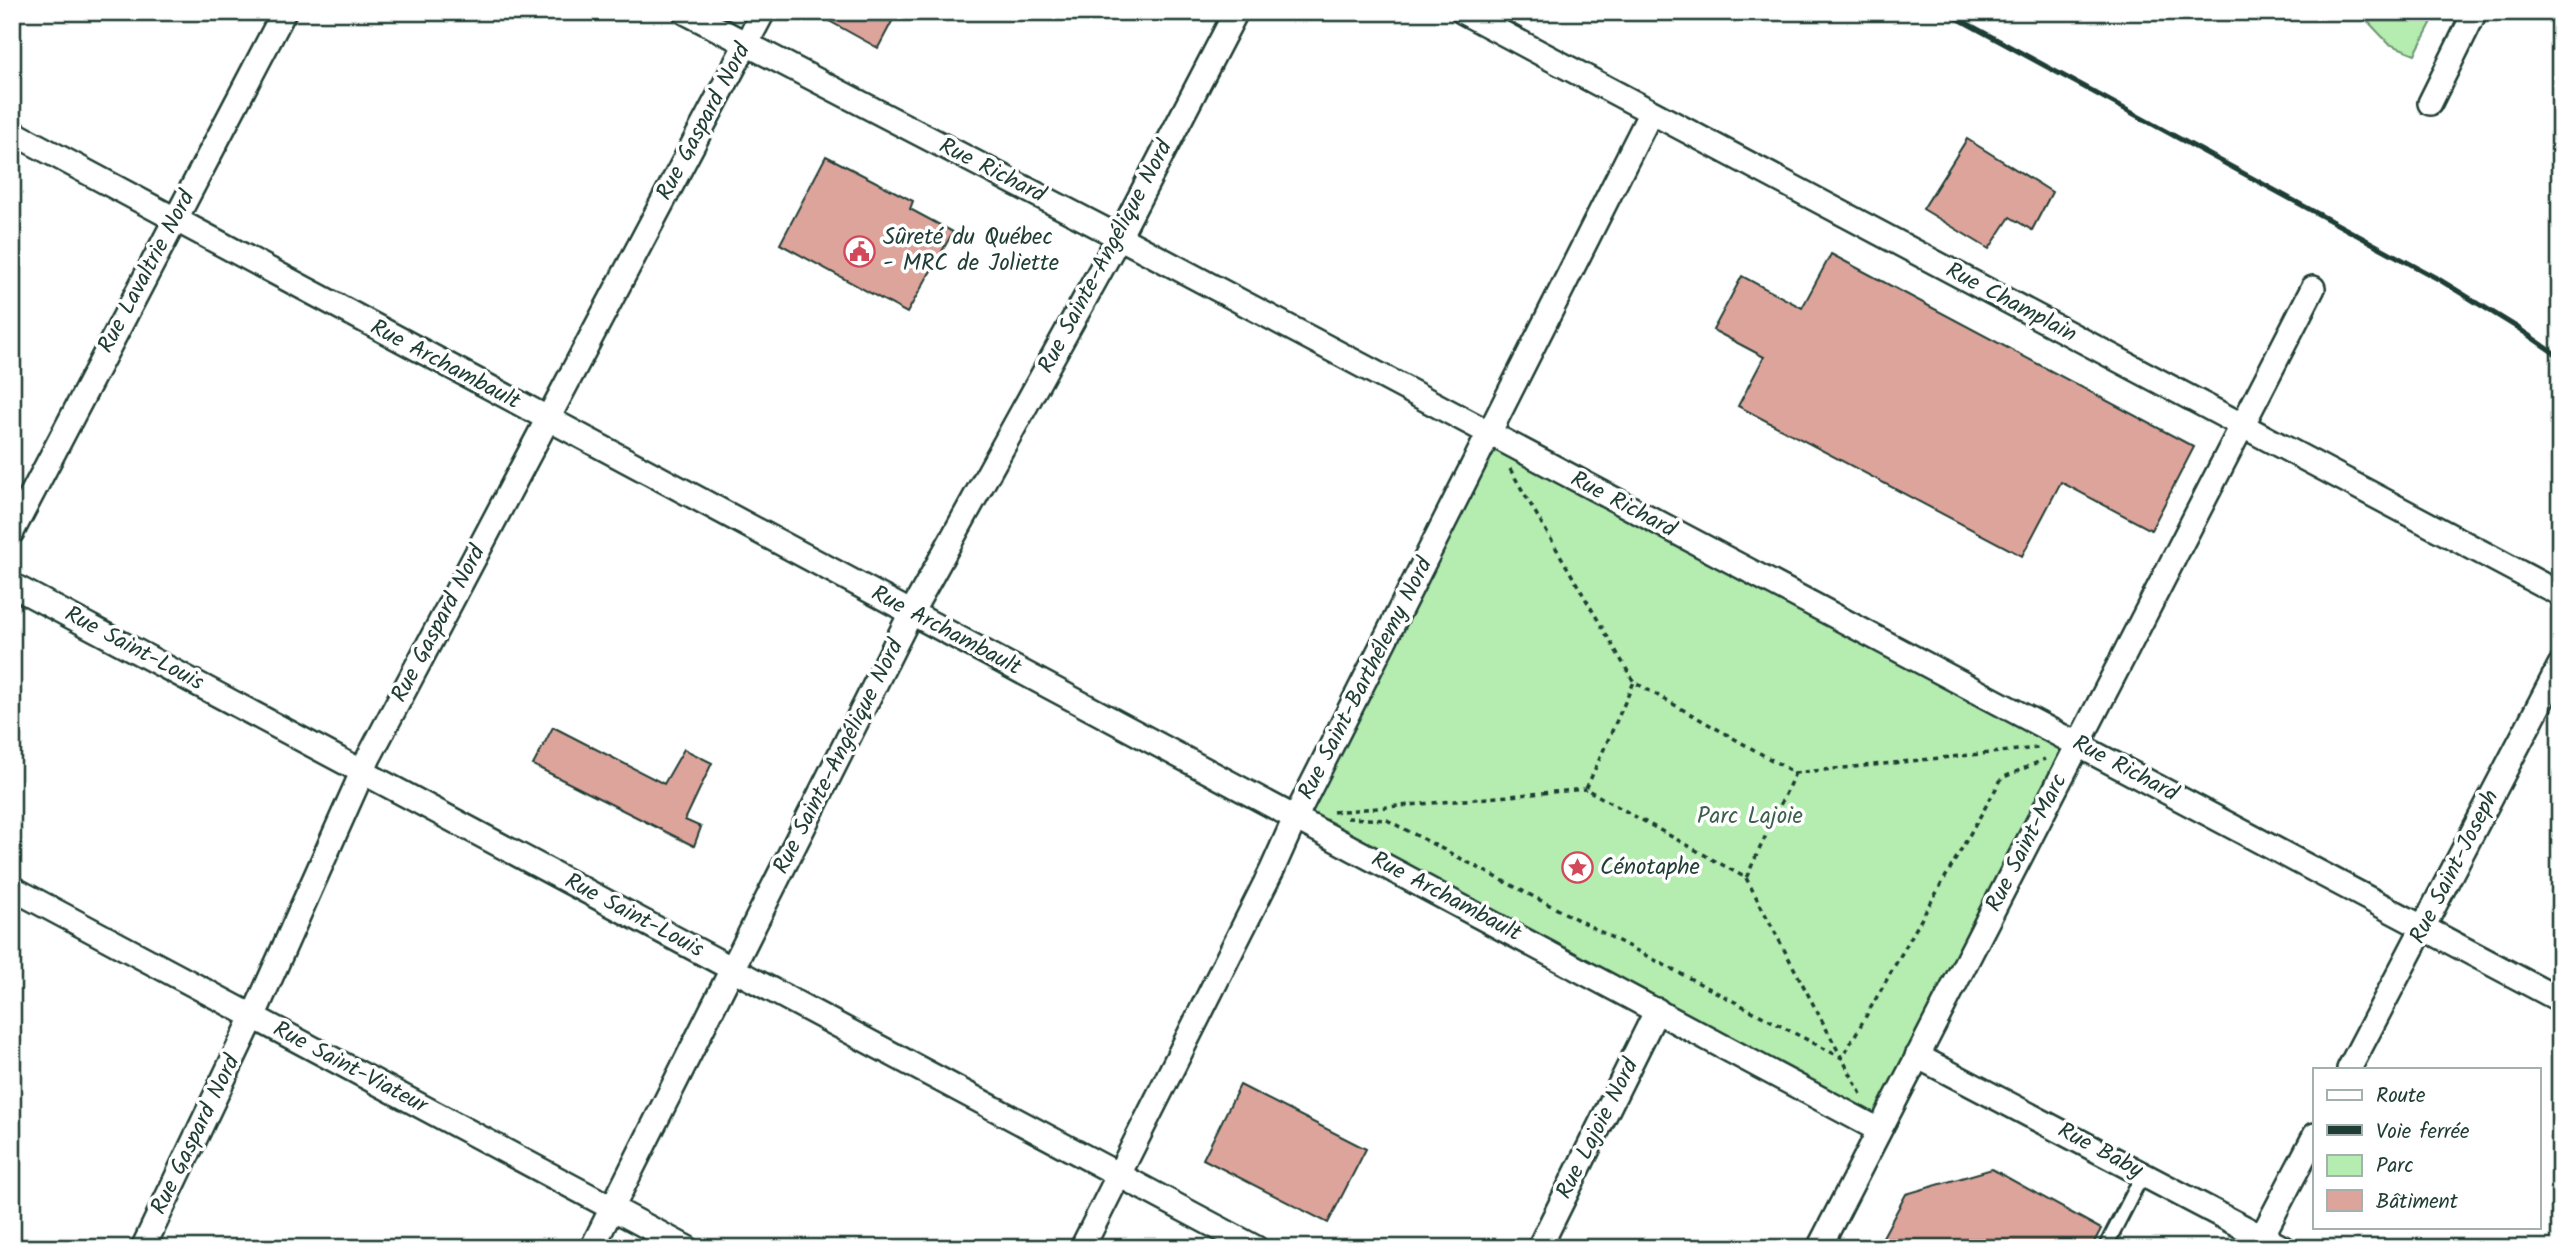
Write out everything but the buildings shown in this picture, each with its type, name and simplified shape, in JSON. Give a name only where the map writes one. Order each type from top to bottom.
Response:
[{"type":"street","name":"Rue Lavaltrie Nord","points":[[12,532],[284,12]]},
{"type":"street","name":"Rue Richard","points":[[685,12],[1119,237],[2560,1000]]},
{"type":"street","name":"Rue Gaspard Nord","points":[[142,1248],[253,1017],[363,770],[763,12]]},
{"type":"street","name":"Rue Sainte-Angélique Nord","points":[[592,1248],[911,613],[1119,237],[1236,12]]},
{"type":"street","name":"Rue Champlain","points":[[1463,12],[2560,594]]},
{"type":"street","points":[[2430,103],[2475,12]]},
{"type":"street","name":"Rue Saint-Barthélemy Nord","points":[[1082,1248],[1272,870],[1296,816],[1651,112]]},
{"type":"street","name":"Rue Archambault","points":[[12,132],[1879,1130]]},
{"type":"street","name":"Rue Saint-Marc","points":[[1819,1248],[2313,288]]},
{"type":"street","name":"Rue Saint-Louis","points":[[12,584],[1255,1248]]},
{"type":"street","name":"Rue Saint-Joseph","points":[[2350,1068],[2560,665]]},
{"type":"street","name":"Rue Saint-Viateur","points":[[12,888],[687,1248]]},
{"type":"street","name":"Rue Lajoie Nord","points":[[1539,1248],[1657,1010]]},
{"type":"street","name":"Rue Baby","points":[[1917,1055],[2143,1174],[2259,1242],[2283,1248]]},
{"type":"street","points":[[2259,1242],[2313,1139]]},
{"type":"lane","points":[[2105,1248],[2143,1174]]},
{"type":"path","points":[[1490,434],[1634,682],[1795,773],[2038,748]]},
{"type":"path","points":[[1586,789],[1634,682]]},
{"type":"path","points":[[1842,1058],[2002,778],[2078,744]]},
{"type":"path","points":[[1746,878],[1795,773]]},
{"type":"path","points":[[1296,816],[1586,789],[1746,878],[1861,1094]]},
{"type":"path","points":[[1335,817],[1387,820],[1842,1058]]},
{"type":"green space","points":[[2359,12],[2437,12],[2415,54],[2389,44]]},
{"type":"green space","name":"Parc Lajoie","points":[[1490,434],[2078,744],[1879,1130],[1296,816]]},
{"type":"railway","points":[[1946,12],[2440,280],[2560,357]]},
{"type":"place","name":"Sûreté du Québec - MRC de Joliette","points":[[860,251]]},
{"type":"place","name":"Cénotaphe","points":[[1577,868]]}]
